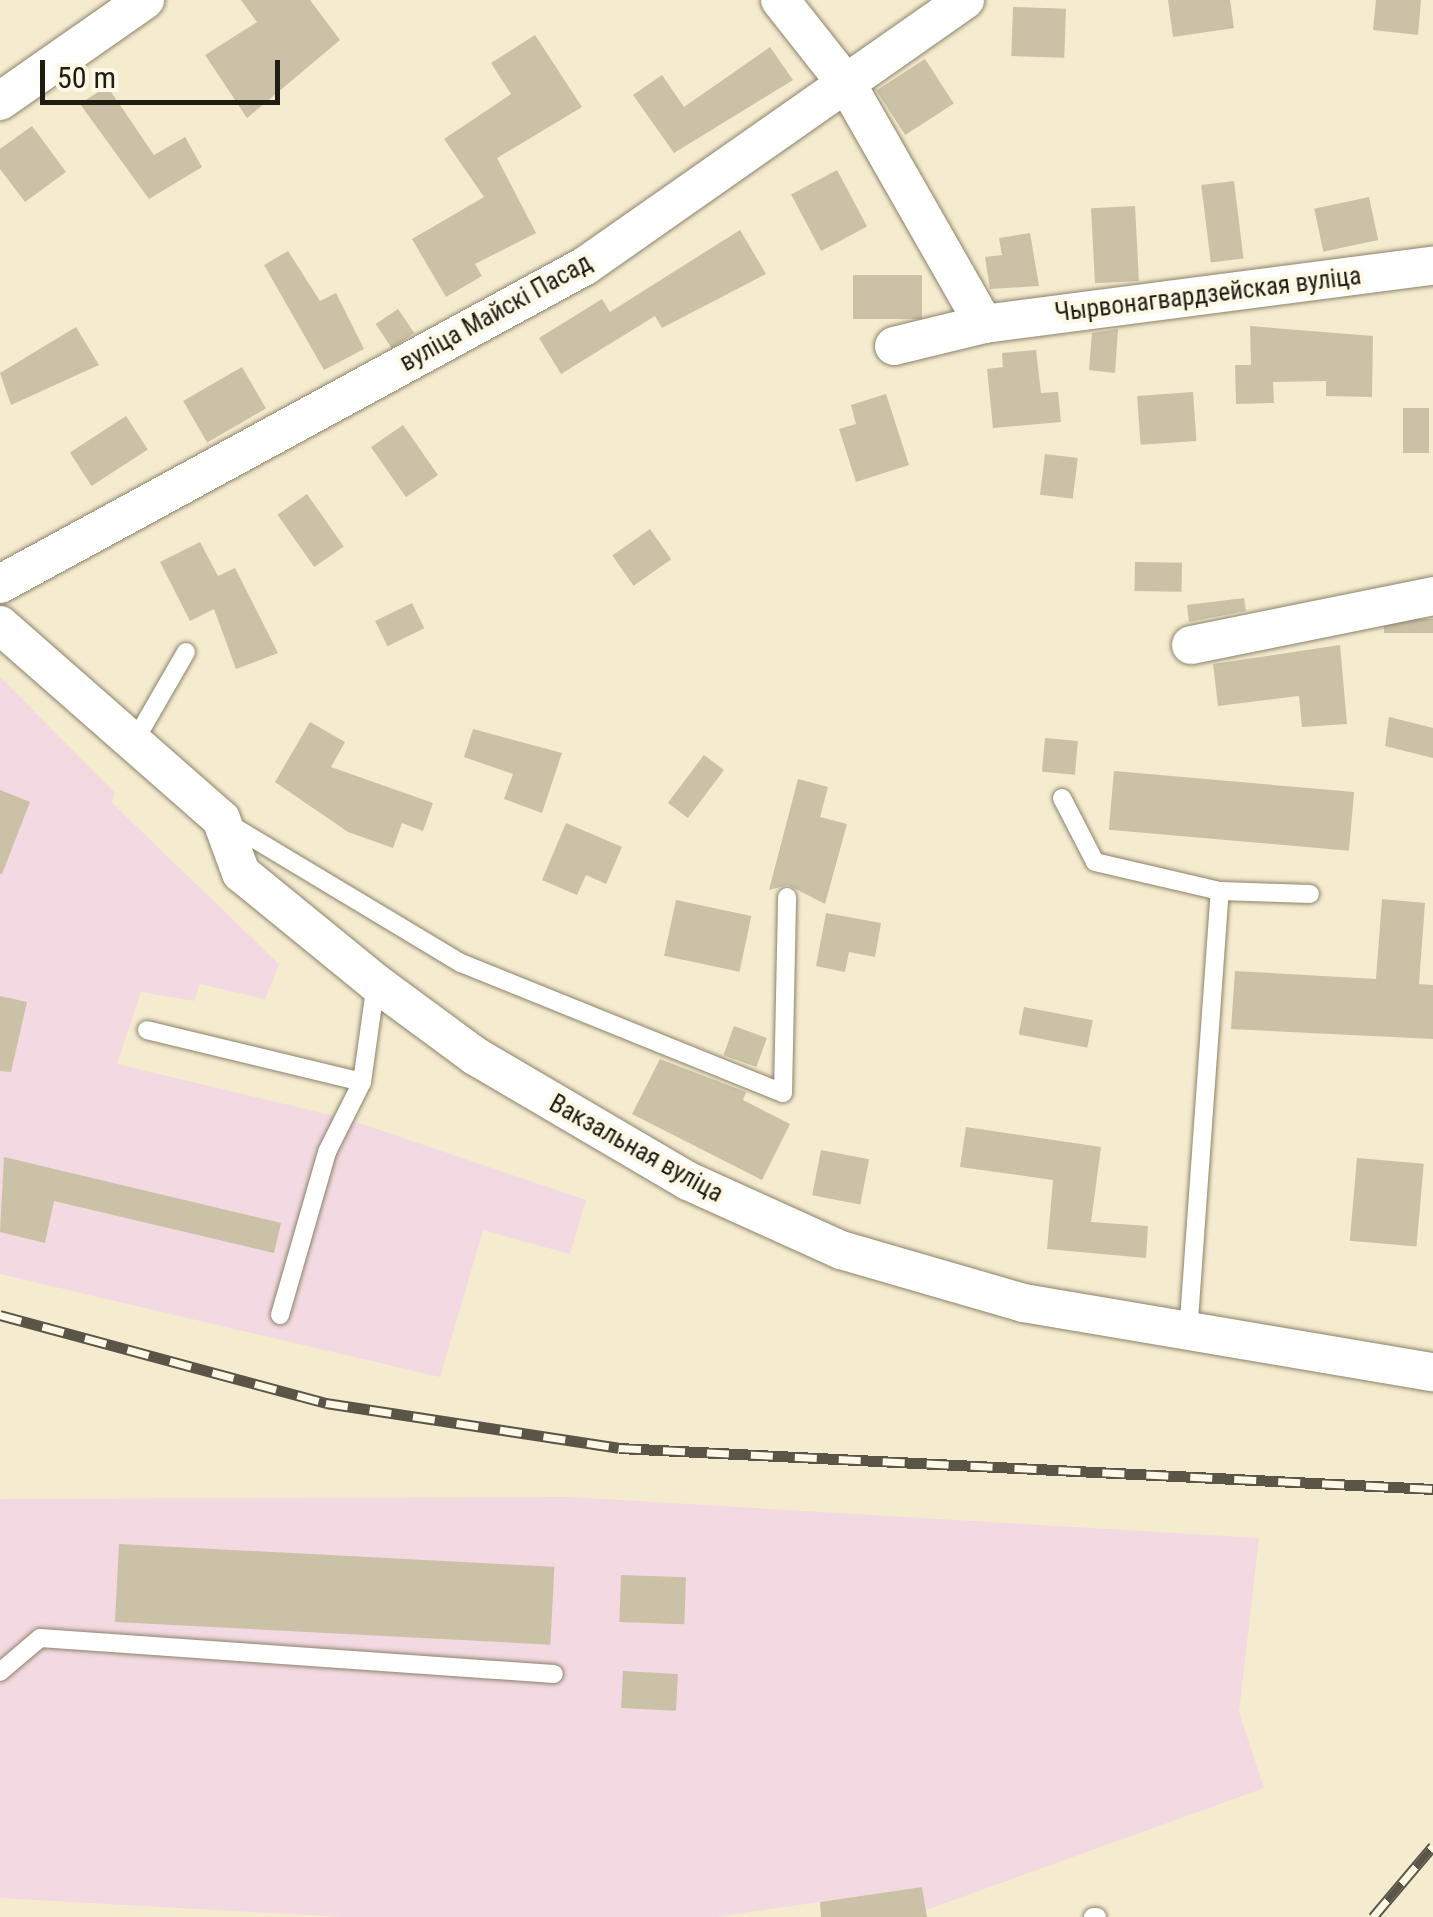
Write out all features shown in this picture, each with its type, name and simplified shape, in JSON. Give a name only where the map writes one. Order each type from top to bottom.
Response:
[{"type":"street","points":[[0,102],[145,0]]},
{"type":"street","points":[[780,0],[848,86],[984,324]]},
{"type":"street","name":"вуліца Майскі Пасад","points":[[0,584],[585,266],[848,86],[965,0]]},
{"type":"street","name":"Чырвонагвардзейская вуліца","points":[[894,346],[984,324],[1433,266]]},
{"type":"street","points":[[1191,644],[1433,596]]},
{"type":"street","name":"Вакзальная вуліца","points":[[0,625],[222,820],[241,873],[376,983],[475,1056],[770,1222],[1006,1298],[1188,1335],[1433,1372]]},
{"type":"lane","points":[[134,742],[186,652]]},
{"type":"lane","points":[[1062,798],[1095,862],[1220,891],[1310,894]]},
{"type":"lane","points":[[222,820],[461,963],[782,1093],[787,897]]},
{"type":"lane","points":[[1188,1335],[1220,891]]},
{"type":"lane","points":[[280,1314],[327,1152],[362,1082],[376,983]]},
{"type":"lane","points":[[147,1030],[362,1082]]},
{"type":"lane","points":[[0,1672],[40,1638],[554,1674]]},
{"type":"shaded area","points":[[0,677],[115,793],[111,802],[279,964],[265,999],[200,984],[194,1001],[141,992],[117,1064],[347,1119],[586,1200],[570,1254],[483,1230],[440,1377],[0,1274]]},
{"type":"shaded area","points":[[570,1497],[1259,1538],[1239,1712],[1264,1788],[926,1910],[922,1887],[716,1917],[344,1917],[0,1898],[0,1499]]},
{"type":"building","points":[[241,0],[310,0],[340,40],[247,118],[205,55],[257,22]]},
{"type":"building","points":[[1168,0],[1230,0],[1234,28],[1173,37]]},
{"type":"building","points":[[1376,0],[1421,0],[1418,35],[1373,30]]},
{"type":"building","points":[[1013,7],[1066,9],[1064,58],[1011,56]]},
{"type":"building","points":[[535,35],[582,107],[497,158],[536,233],[475,264],[482,276],[446,297],[412,239],[484,197],[444,139],[511,94],[491,63]]},
{"type":"building","points":[[770,47],[793,80],[674,153],[633,95],[662,75],[684,107]]},
{"type":"building","points":[[925,59],[954,103],[905,135],[876,91]]},
{"type":"building","points":[[107,86],[154,155],[185,137],[202,167],[149,199],[80,104]]},
{"type":"building","points":[[32,126],[66,172],[25,202],[0,169],[0,149]]},
{"type":"building","points":[[837,170],[867,227],[821,251],[791,194]]},
{"type":"building","points":[[1234,181],[1244,258],[1211,262],[1201,185]]},
{"type":"building","points":[[1369,197],[1378,240],[1323,252],[1314,209]]},
{"type":"building","points":[[1135,206],[1139,281],[1095,283],[1091,208]]},
{"type":"building","points":[[740,230],[766,274],[662,328],[655,316],[561,374],[539,338],[602,299],[610,312]]},
{"type":"building","points":[[1030,233],[1039,286],[990,289],[985,257],[1002,255],[999,238]]},
{"type":"building","points":[[288,251],[320,301],[336,293],[364,349],[324,370],[264,265]]},
{"type":"building","points":[[853,275],[922,275],[922,319],[853,319]]},
{"type":"building","points":[[398,309],[414,333],[392,348],[376,324]]},
{"type":"building","points":[[1250,326],[1373,336],[1372,397],[1326,396],[1326,381],[1273,382],[1274,403],[1236,404],[1235,365],[1251,365]]},
{"type":"building","points":[[76,327],[99,365],[11,405],[0,373]]},
{"type":"building","points":[[1118,329],[1115,373],[1089,370],[1092,333]]},
{"type":"building","points":[[1036,350],[1041,393],[1058,392],[1061,422],[993,428],[987,369],[1003,367],[1002,353]]},
{"type":"building","points":[[242,367],[266,409],[207,443],[183,401]]},
{"type":"building","points":[[1193,392],[1196,441],[1141,445],[1137,396]]},
{"type":"building","points":[[886,394],[909,465],[856,482],[839,429],[856,424],[851,405]]},
{"type":"building","points":[[1403,408],[1429,408],[1429,453],[1403,453]]},
{"type":"building","points":[[126,416],[148,450],[92,486],[70,452]]},
{"type":"building","points":[[403,425],[438,475],[406,497],[371,447]]},
{"type":"building","points":[[1045,454],[1078,458],[1073,499],[1040,495]]},
{"type":"building","points":[[307,494],[344,546],[314,567],[278,515]]},
{"type":"building","points":[[650,529],[671,559],[634,586],[612,555]]},
{"type":"building","points":[[200,542],[218,576],[235,568],[278,653],[236,669],[214,609],[190,621],[160,562]]},
{"type":"building","points":[[1135,562],[1182,563],[1181,592],[1134,591]]},
{"type":"building","points":[[1244,598],[1246,611],[1189,622],[1187,605]]},
{"type":"building","points":[[412,603],[424,628],[387,646],[375,621]]},
{"type":"building","points":[[1384,619],[1433,619],[1433,633],[1384,633]]},
{"type":"building","points":[[1340,645],[1347,724],[1302,727],[1299,696],[1218,706],[1213,664]]},
{"type":"building","points":[[1389,717],[1433,728],[1433,758],[1385,746]]},
{"type":"building","points":[[310,722],[345,742],[331,767],[433,803],[423,831],[402,823],[393,848],[348,832],[275,782]]},
{"type":"building","points":[[473,729],[562,753],[542,813],[504,799],[513,774],[464,757]]},
{"type":"building","points":[[1045,738],[1078,741],[1075,775],[1042,772]]},
{"type":"building","points":[[704,755],[724,770],[688,818],[668,803]]},
{"type":"building","points":[[1114,771],[1354,792],[1349,851],[1109,830]]},
{"type":"building","points":[[798,779],[828,787],[820,817],[847,824],[825,904],[788,885],[769,890]]},
{"type":"building","points":[[0,790],[30,802],[2,874],[0,874]]},
{"type":"building","points":[[566,823],[622,847],[606,884],[586,875],[577,895],[542,880]]},
{"type":"building","points":[[1382,899],[1425,903],[1419,984],[1433,985],[1433,1039],[1231,1029],[1235,971],[1376,979]]},
{"type":"building","points":[[676,900],[751,916],[739,972],[664,956]]},
{"type":"building","points":[[826,913],[881,923],[875,957],[849,952],[845,972],[816,966]]},
{"type":"building","points":[[0,996],[27,1002],[11,1072],[0,1071]]},
{"type":"building","points":[[1024,1007],[1093,1020],[1087,1048],[1019,1034]]},
{"type":"building","points":[[734,1026],[767,1038],[756,1067],[723,1055]]},
{"type":"building","points":[[660,1059],[746,1092],[743,1100],[790,1124],[762,1180],[632,1114]]},
{"type":"building","points":[[966,1127],[1101,1147],[1091,1222],[1148,1226],[1146,1258],[1047,1249],[1053,1180],[960,1167]]},
{"type":"building","points":[[821,1150],[869,1159],[860,1205],[812,1195]]},
{"type":"building","points":[[4,1157],[281,1223],[274,1253],[54,1201],[45,1243],[0,1232]]},
{"type":"building","points":[[1357,1158],[1424,1164],[1417,1247],[1350,1241]]},
{"type":"building","points":[[119,1544],[554,1567],[550,1645],[115,1622]]},
{"type":"building","points":[[621,1575],[686,1577],[684,1624],[619,1622]]},
{"type":"building","points":[[623,1671],[678,1674],[676,1711],[621,1708]]},
{"type":"building","points":[[922,1887],[927,1917],[821,1917],[820,1902]]},
{"type":"railway","points":[[0,1315],[326,1403],[619,1448],[1433,1489]]},
{"type":"railway","points":[[1373,1917],[1433,1846]]}]
